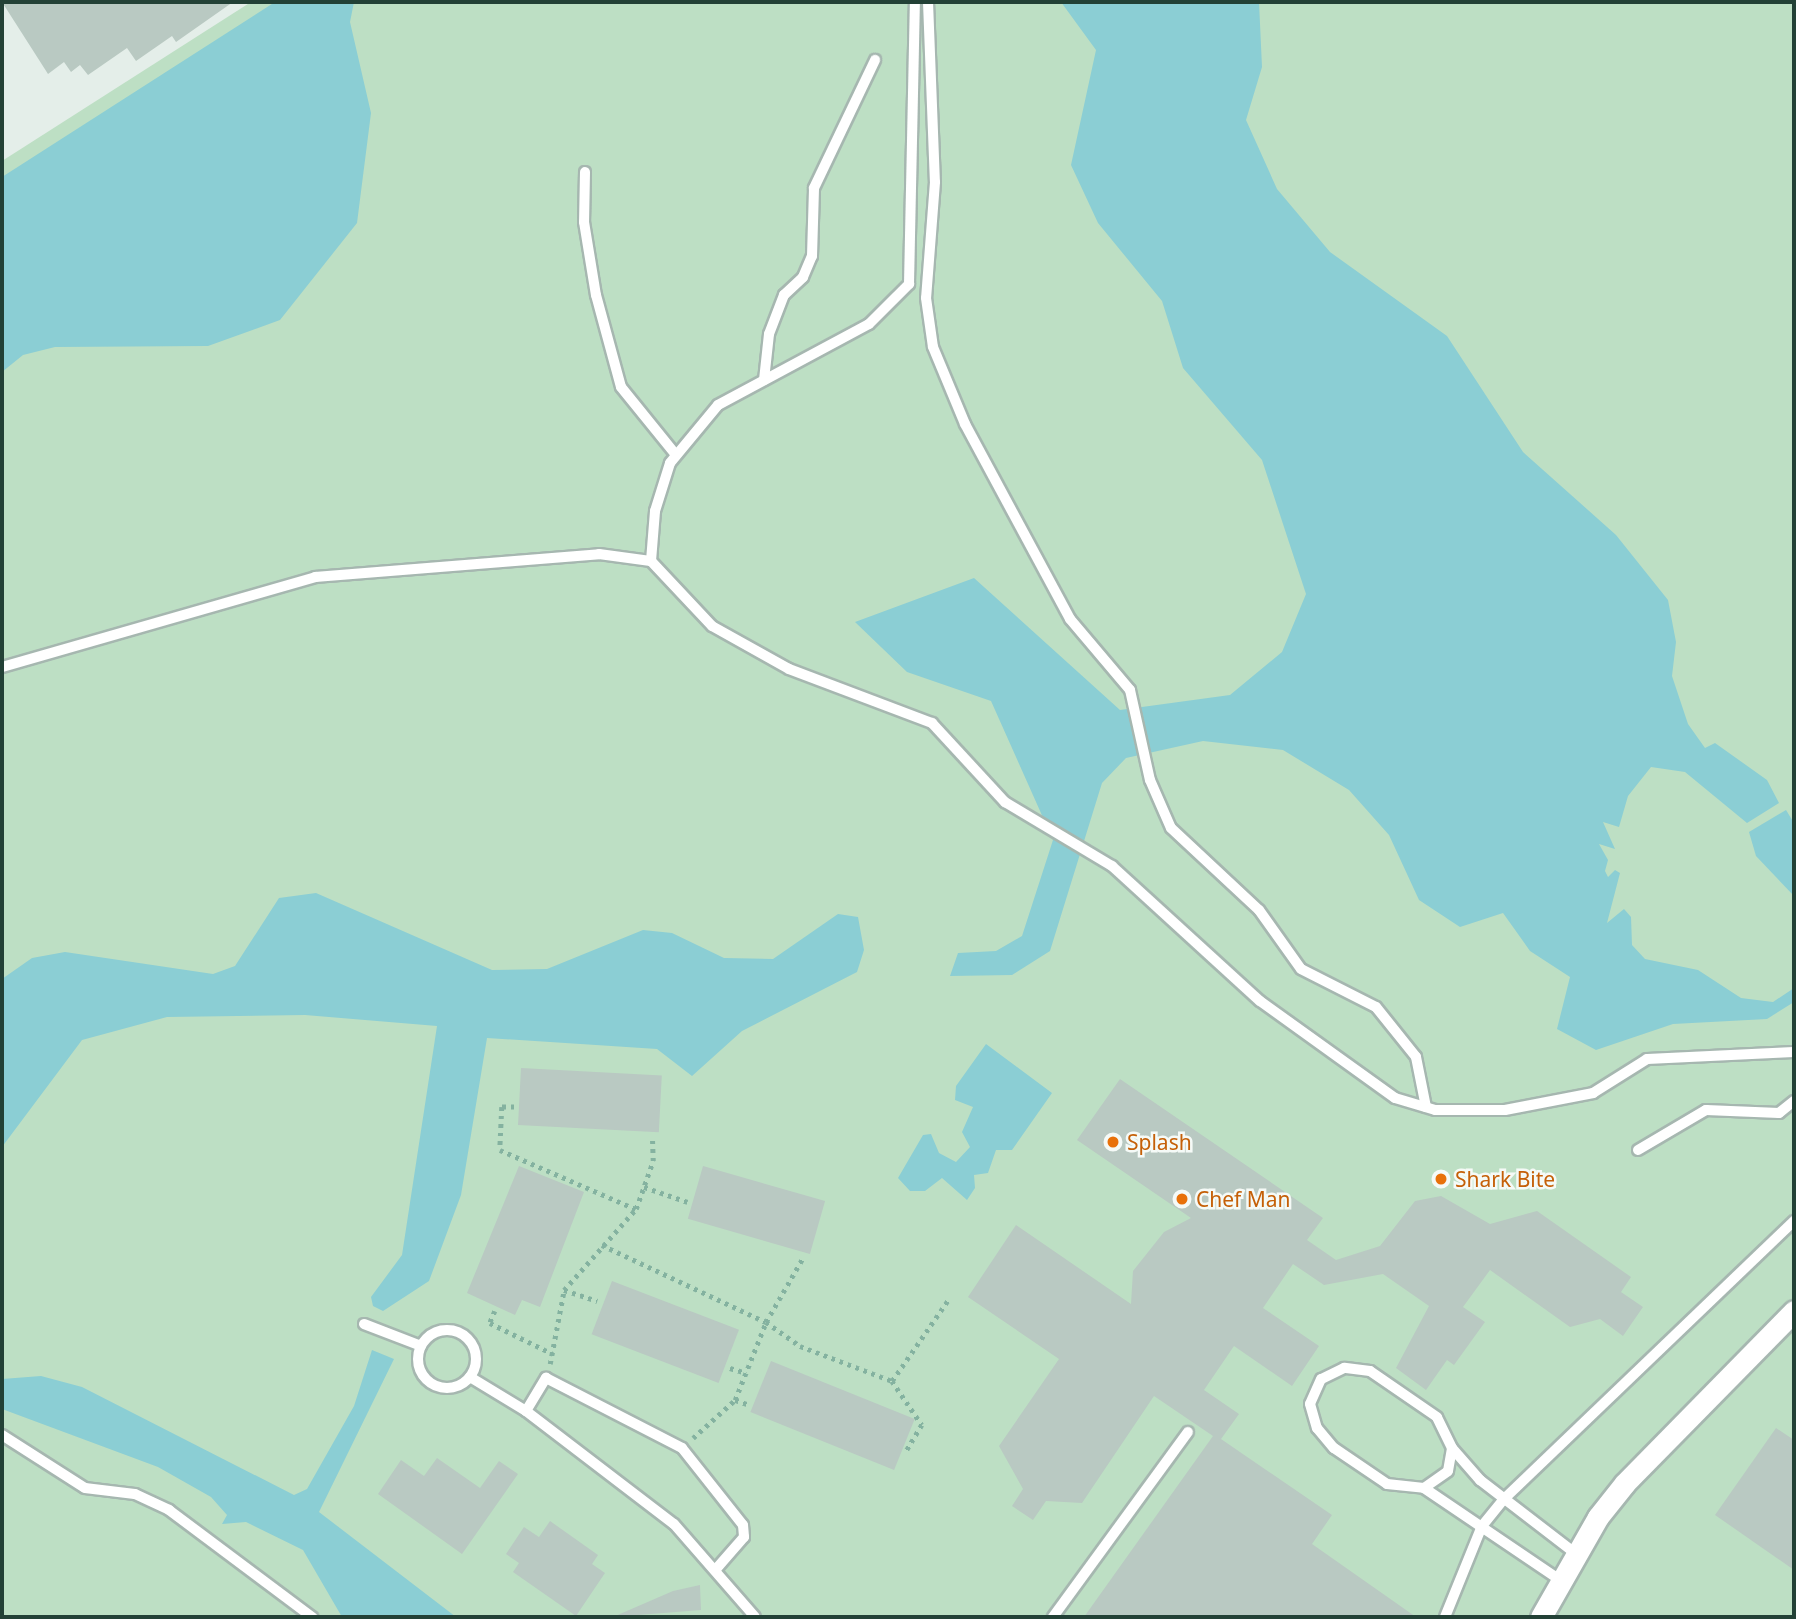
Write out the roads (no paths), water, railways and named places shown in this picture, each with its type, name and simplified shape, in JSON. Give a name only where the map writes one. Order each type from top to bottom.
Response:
[{"type":"street","points":[[1541,1617],[1576,1554],[1625,1483],[1794,1311]]},
{"type":"lane","points":[[651,561],[655,511],[676,455],[718,405],[869,324],[909,284],[915,2]]},
{"type":"lane","points":[[928,2],[935,182],[926,298],[933,347],[965,424],[1070,619],[1130,690],[1150,780],[1171,828],[1259,910],[1301,970],[1376,1007],[1416,1057],[1426,1107]]},
{"type":"lane","points":[[764,380],[769,334],[784,295],[803,277],[812,256],[814,188],[875,60]]},
{"type":"lane","points":[[585,172],[584,222],[596,295],[621,387],[676,455]]},
{"type":"lane","points":[[2,667],[315,577],[599,554],[651,561],[712,626],[789,669],[932,723],[1005,802],[1112,866],[1260,1001],[1395,1098],[1426,1107],[1505,1110],[1593,1093],[1647,1059],[1794,1052]]},
{"type":"lane","points":[[1637,1150],[1706,1110],[1779,1114],[1794,1101]]},
{"type":"lane","points":[[1445,1617],[1482,1526],[1503,1500],[1794,1221]]},
{"type":"lane","points":[[364,1324],[421,1346]]},
{"type":"lane","points":[[444,1330],[466,1336],[476,1356],[470,1377],[450,1388],[428,1381],[418,1362],[421,1346],[444,1330]]},
{"type":"lane","points":[[1560,1580],[1424,1489],[1387,1484],[1334,1448],[1317,1428],[1310,1404],[1321,1379],[1344,1368],[1370,1371],[1437,1417],[1452,1448],[1503,1500],[1576,1554]]},
{"type":"lane","points":[[470,1377],[526,1411],[674,1524],[717,1569],[755,1617]]},
{"type":"lane","points":[[526,1411],[546,1378],[682,1448],[743,1525],[744,1537],[717,1569]]},
{"type":"lane","points":[[1053,1617],[1188,1432]]},
{"type":"lane","points":[[2,1435],[85,1488],[135,1494],[169,1510],[312,1617]]},
{"type":"lane","points":[[1424,1489],[1448,1471],[1452,1448]]},
{"type":"water","points":[[275,2],[354,2],[350,22],[371,113],[357,223],[280,320],[208,346],[55,347],[23,355],[2,372],[2,177]]},
{"type":"water","points":[[1061,2],[1259,2],[1262,67],[1246,120],[1277,189],[1330,252],[1447,336],[1523,452],[1616,535],[1668,600],[1676,642],[1672,676],[1688,724],[1705,748],[1715,743],[1767,780],[1779,803],[1747,823],[1685,772],[1651,767],[1628,796],[1619,827],[1603,822],[1615,849],[1599,844],[1608,860],[1605,871],[1608,877],[1615,870],[1620,873],[1607,923],[1624,909],[1631,917],[1632,945],[1645,959],[1698,970],[1741,998],[1773,1002],[1794,988],[1794,1002],[1767,1019],[1673,1024],[1596,1050],[1557,1029],[1570,977],[1530,951],[1503,913],[1460,927],[1419,900],[1389,835],[1349,790],[1283,750],[1203,741],[1126,758],[1102,783],[1050,951],[1012,975],[950,976],[958,953],[996,951],[1022,936],[1053,840],[991,701],[907,672],[855,622],[974,578],[1120,710],[1230,695],[1282,652],[1306,594],[1262,460],[1183,368],[1162,301],[1098,223],[1071,165],[1096,50]]},
{"type":"water","points":[[1786,810],[1794,823],[1794,896],[1756,856],[1749,832]]},
{"type":"water","points":[[316,893],[492,970],[547,969],[643,930],[672,933],[724,958],[773,959],[838,914],[858,917],[864,950],[857,972],[742,1031],[692,1076],[657,1049],[487,1038],[461,1195],[429,1281],[383,1311],[373,1306],[371,1297],[402,1255],[437,1026],[305,1015],[167,1017],[82,1040],[2,1147],[2,979],[32,958],[65,952],[213,974],[235,966],[279,898]]},
{"type":"water","points":[[986,1044],[1052,1093],[1012,1150],[996,1150],[988,1173],[974,1175],[975,1188],[967,1200],[942,1178],[925,1191],[910,1191],[898,1178],[923,1135],[931,1134],[939,1153],[956,1162],[970,1147],[962,1132],[973,1107],[955,1100],[956,1086]]},
{"type":"water","points":[[372,1350],[394,1359],[319,1512],[456,1617],[342,1617],[303,1550],[246,1522],[222,1524],[227,1515],[211,1497],[158,1467],[2,1409],[2,1379],[41,1376],[82,1387],[294,1495],[307,1489],[354,1406]]},
{"type":"place","name":"Splash","points":[[1113,1142]]},
{"type":"place","name":"Shark Bite","points":[[1441,1179]]},
{"type":"place","name":"Chef Man","points":[[1182,1199]]}]
